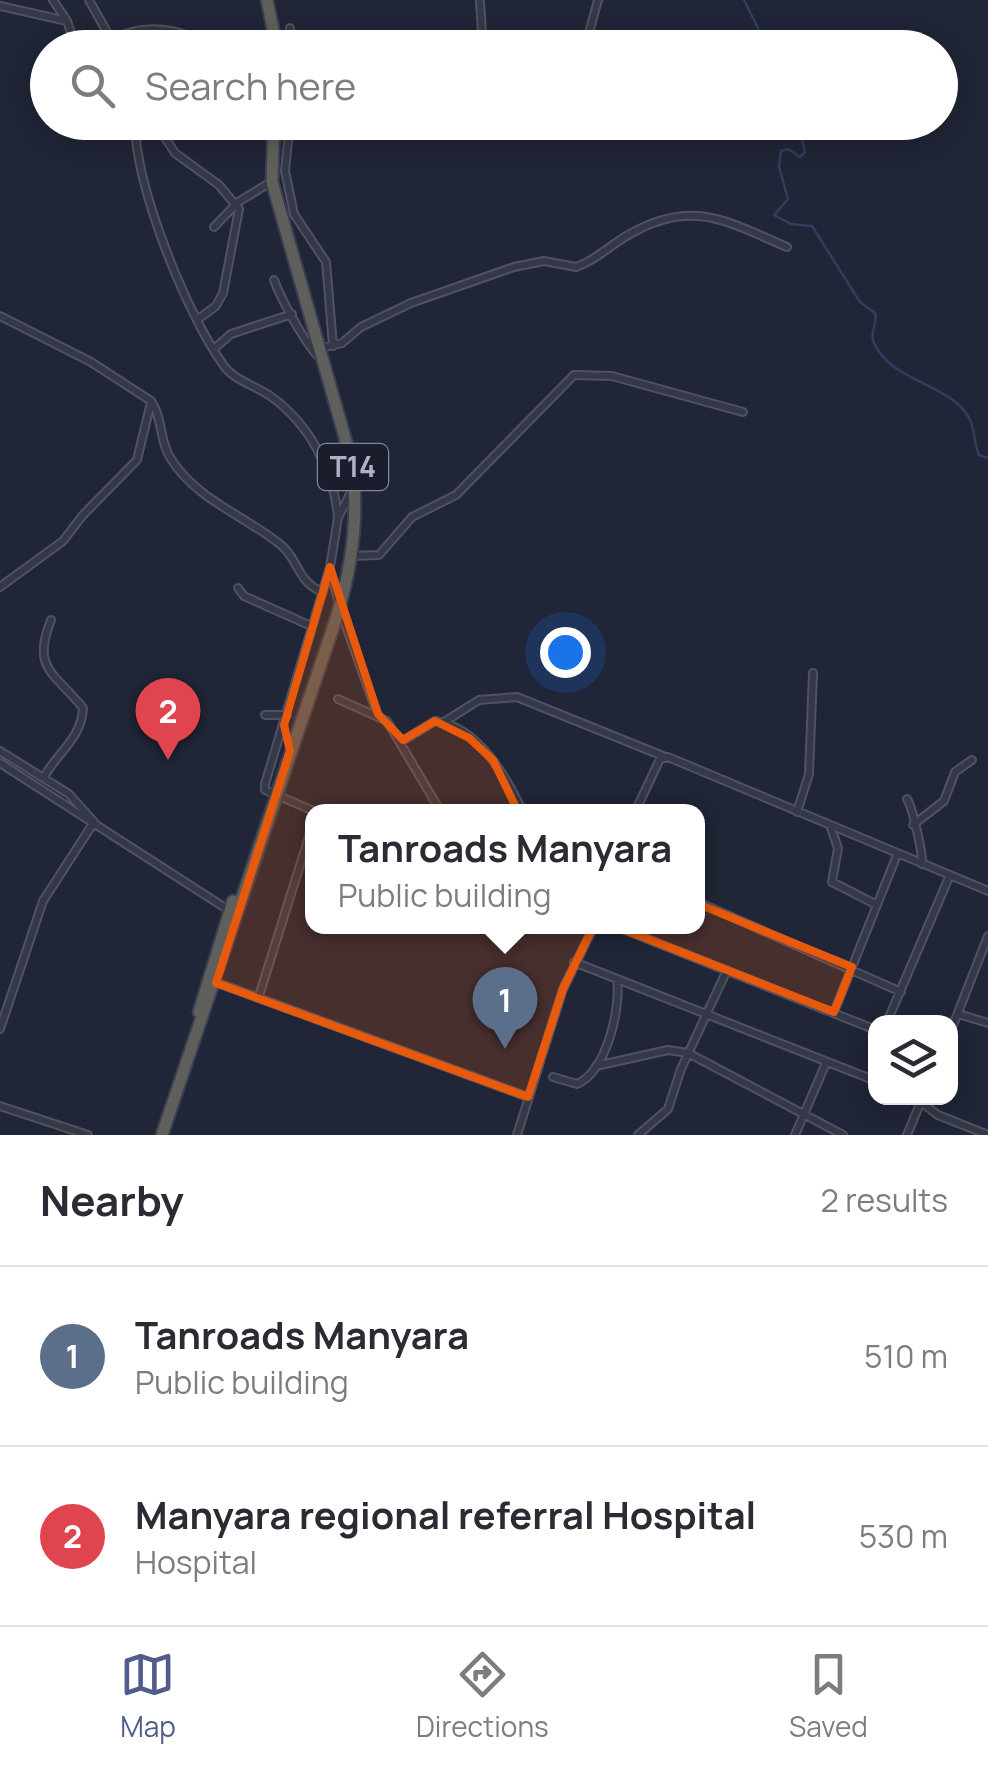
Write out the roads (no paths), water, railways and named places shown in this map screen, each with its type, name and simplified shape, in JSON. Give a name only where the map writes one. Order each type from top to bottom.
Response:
[{"type":"highway","points":[[266,0],[273,30]]},
{"type":"highway","name":"T14","points":[[162,1135],[233,912],[340,605],[351,556],[356,484],[326,362],[327,347],[272,182],[273,140]]},
{"type":"street","points":[[53,0],[70,30]]},
{"type":"street","points":[[89,0],[106,30]]},
{"type":"street","points":[[590,30],[598,0]]},
{"type":"street","points":[[480,1],[482,30]]},
{"type":"street","points":[[0,6],[67,21]]},
{"type":"street","points":[[137,140],[142,174],[170,259],[198,320],[230,372],[285,407],[302,427],[332,482],[338,518]]},
{"type":"street","points":[[166,140],[175,154],[238,202]]},
{"type":"street","points":[[288,140],[285,170],[294,214],[326,262],[327,347],[370,322],[434,294],[544,261],[576,267],[630,233],[695,212],[710,214],[787,247]]},
{"type":"street","points":[[214,227],[238,202],[272,182]]},
{"type":"street","points":[[198,320],[216,306],[223,293],[238,202]]},
{"type":"street","points":[[274,280],[283,305],[293,314],[307,344],[326,362]]},
{"type":"street","points":[[215,348],[231,334],[293,314]]},
{"type":"street","points":[[0,316],[92,362],[151,401],[165,448],[184,476],[228,513],[284,548],[298,573],[320,590]]},
{"type":"street","points":[[351,556],[359,559],[379,555],[412,517],[456,495],[574,375],[612,376],[743,412]]},
{"type":"street","points":[[0,587],[64,541],[82,515],[137,460],[151,401]]},
{"type":"street","points":[[305,807],[265,790],[265,784],[330,567],[338,518],[356,484]]},
{"type":"street","points":[[330,567],[378,714],[402,741],[437,804]]},
{"type":"street","points":[[238,588],[244,596],[311,626]]},
{"type":"street","points":[[44,778],[73,739],[84,715],[84,708],[43,661],[41,645],[51,620]]},
{"type":"street","points":[[797,812],[810,774],[813,673]]},
{"type":"street","points":[[444,722],[479,700],[517,697],[988,891]]},
{"type":"street","points":[[338,699],[378,714]]},
{"type":"street","points":[[265,715],[286,715]]},
{"type":"street","points":[[402,741],[435,721],[444,722],[493,760],[518,804]]},
{"type":"street","points":[[284,724],[290,751]]},
{"type":"street","points":[[0,751],[69,794],[94,822]]},
{"type":"street","points":[[638,804],[663,756]]},
{"type":"street","points":[[913,825],[944,801],[955,772],[972,760]]},
{"type":"street","points":[[0,764],[233,912]]},
{"type":"street","points":[[907,799],[922,847],[922,864]]},
{"type":"street","points":[[0,1029],[43,900],[94,822]]},
{"type":"street","points":[[831,826],[838,848],[832,882],[877,906]]},
{"type":"street","points":[[259,996],[305,848]]},
{"type":"street","points":[[834,1012],[897,855]]},
{"type":"street","points":[[890,1015],[950,876]]},
{"type":"street","points":[[705,905],[901,992]]},
{"type":"street","points":[[517,1135],[574,962],[590,934]]},
{"type":"street","points":[[635,934],[868,1027]]},
{"type":"street","points":[[988,936],[958,1014],[988,1023]]},
{"type":"street","points":[[574,962],[868,1078]]},
{"type":"street","points":[[638,1135],[668,1108],[688,1053],[727,970]]},
{"type":"street","points":[[553,1077],[577,1084],[588,1079],[619,1004],[617,979]]},
{"type":"street","points":[[211,981],[528,1097]]},
{"type":"street","points":[[596,1066],[668,1050],[688,1053],[843,1135]]},
{"type":"street","points":[[795,1135],[826,1063]]},
{"type":"street","points":[[907,1135],[918,1105]]},
{"type":"street","points":[[927,1105],[969,1131],[988,1134]]},
{"type":"street","points":[[0,1106],[88,1135]]},
{"type":"waterway","points":[[744,0],[758,30]]},
{"type":"waterway","points":[[802,140],[805,152],[800,157],[788,149],[781,151],[779,167],[788,199],[774,215],[791,224],[812,226],[860,302],[875,313],[873,339],[882,356],[906,375],[959,405],[971,421],[979,455],[988,458]]},
{"type":"place","name":"Manyara regional referral Hospital","points":[[168,760]]},
{"type":"place","name":"Tanroads Manyara","points":[[505,1049]]}]
